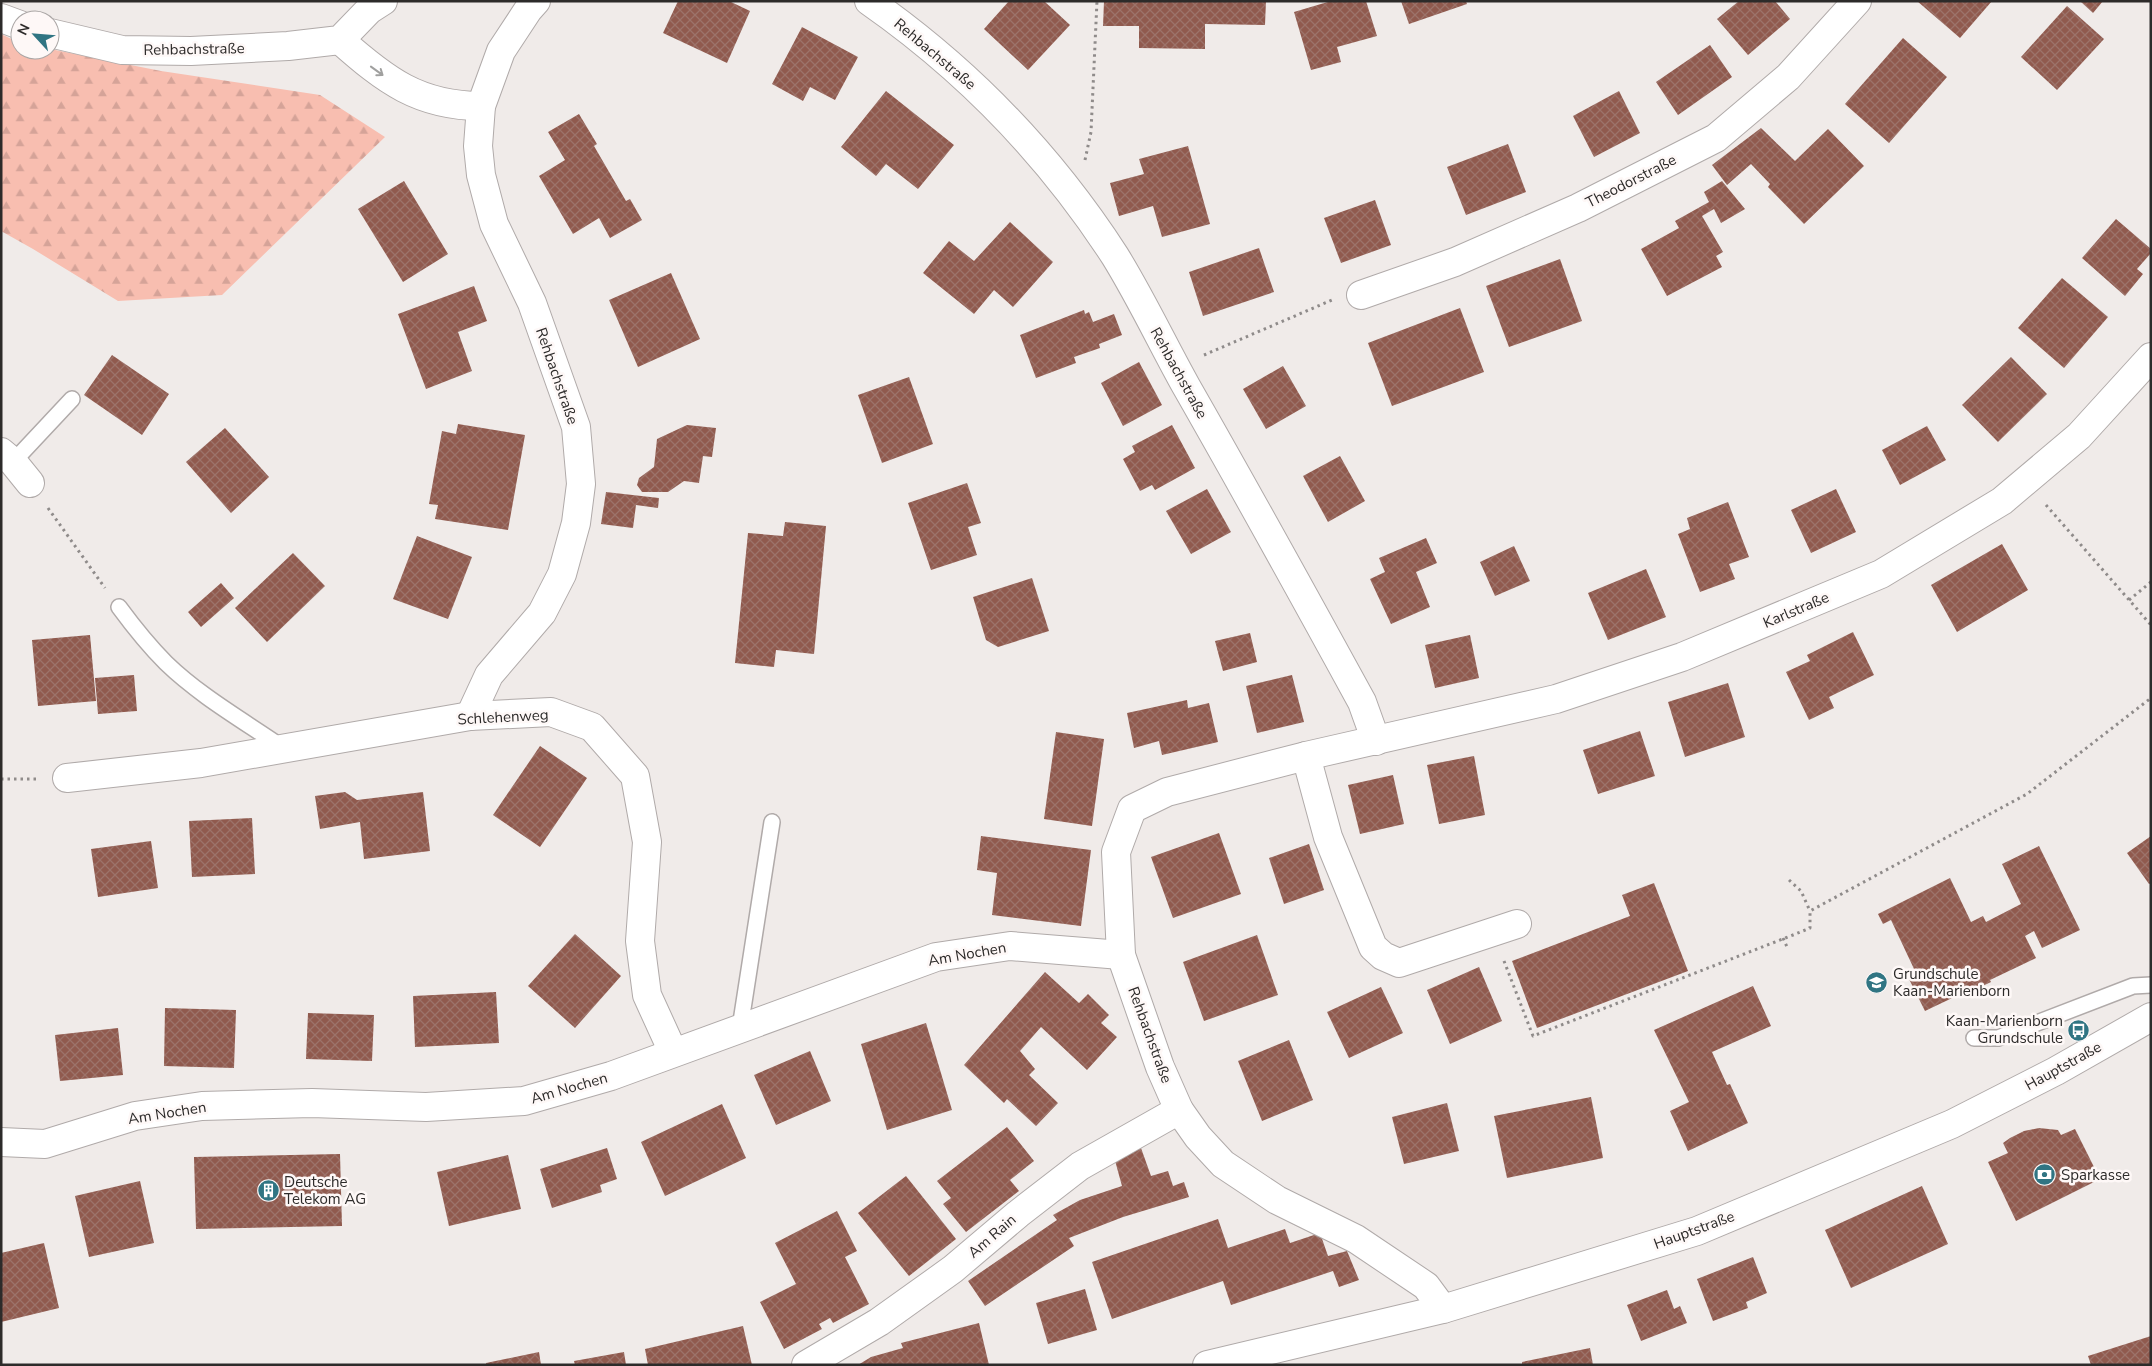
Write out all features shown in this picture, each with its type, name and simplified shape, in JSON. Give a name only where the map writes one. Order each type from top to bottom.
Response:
[{"type":"street","points":[[383,1],[369,10],[340,40],[366,63],[393,82],[416,94],[437,102],[457,106],[481,106]]},
{"type":"street","name":"Rehbachstraße","points":[[869,1],[910,30],[947,60],[1018,128],[1077,200],[1116,258],[1357,693],[1376,741],[1306,756],[1167,792],[1132,809],[1116,852],[1121,955],[1160,1067],[1179,1110],[1198,1137],[1222,1164],[1277,1200],[1364,1244],[1426,1286],[1442,1309]]},
{"type":"street","name":"Theodorstraße","points":[[1362,295],[1455,262],[1578,208],[1716,138],[1788,77],[1857,1]]},
{"type":"street","name":"Rehbachstraße","points":[[470,716],[489,675],[542,614],[562,574],[576,522],[581,484],[576,427],[532,303],[494,224],[481,175],[478,146],[481,106],[501,51],[525,4]]},
{"type":"street","name":"Rehbachstraße","points":[[60,35],[122,50],[191,51],[288,46],[340,40]]},
{"type":"street","name":"Karlstraße","points":[[1376,741],[1556,699],[1682,657],[1881,574],[2002,501],[2079,436],[2151,357]]},
{"type":"street","points":[[7,457],[30,483]]},
{"type":"street","name":"Schlehenweg","points":[[67,778],[201,763],[470,716],[551,712],[592,727],[635,776],[647,842],[640,941],[647,995],[673,1052]]},
{"type":"street","points":[[1306,756],[1328,837],[1373,947],[1383,956],[1399,963],[1504,928]]},
{"type":"street","name":"Am Nochen","points":[[1,1142],[46,1144],[135,1116],[202,1106],[312,1103],[426,1107],[524,1101],[611,1076],[936,956],[1010,946],[1121,955]]},
{"type":"street","name":"Hauptstraße","points":[[1207,1365],[1442,1309],[1698,1231],[1952,1124],[2056,1072],[2151,1017]]},
{"type":"street","name":"Am Rain","points":[[806,1365],[879,1322],[953,1269],[1018,1214],[1080,1166],[1179,1110]]},
{"type":"lane","points":[[7,457],[72,400]]},
{"type":"lane","points":[[119,607],[140,635],[166,664],[204,694],[284,749]]},
{"type":"lane","points":[[740,1028],[772,822]]},
{"type":"lane","points":[[1974,1038],[1998,1038],[2133,986],[2151,985]]},
{"type":"path","points":[[1084,166],[1091,132],[1097,1]]},
{"type":"path","points":[[1175,367],[1337,298],[1362,295]]},
{"type":"path","points":[[2025,482],[2151,625]]},
{"type":"path","points":[[30,483],[119,607]]},
{"type":"path","points":[[2129,600],[2151,582]]},
{"type":"path","points":[[1810,911],[2027,794],[2151,698]]},
{"type":"path","points":[[1504,928],[1533,1036],[1810,928],[1810,911],[1802,892],[1790,880]]},
{"type":"path","points":[[1783,938],[1787,947]]},
{"type":"green space","points":[[1,34],[10,38],[10,60],[60,60],[60,51],[161,71],[320,95],[385,137],[222,295],[118,301],[1,231]]},
{"type":"building","points":[[678,1],[729,1],[750,11],[727,63],[663,33]]},
{"type":"building","points":[[1009,1],[1044,1],[1070,25],[1028,70],[984,29]]},
{"type":"building","points":[[1104,1],[1266,1],[1265,25],[1205,24],[1205,49],[1139,48],[1139,26],[1103,26]]},
{"type":"building","points":[[1331,1],[1366,1],[1377,36],[1337,47],[1341,62],[1311,70],[1294,12]]},
{"type":"building","points":[[1401,1],[1466,1],[1467,4],[1409,24]]},
{"type":"building","points":[[1739,1],[1775,1],[1790,19],[1748,55],[1717,19]]},
{"type":"building","points":[[1917,1],[1992,1],[1960,38]]},
{"type":"building","points":[[2080,1],[2103,1],[2093,13]]},
{"type":"building","points":[[2067,6],[2104,39],[2057,90],[2021,57]]},
{"type":"building","points":[[802,27],[858,57],[835,100],[810,87],[803,101],[772,84]]},
{"type":"building","points":[[1903,38],[1947,77],[1889,143],[1845,104]]},
{"type":"building","points":[[1710,45],[1732,77],[1678,115],[1656,82]]},
{"type":"building","points":[[886,91],[954,145],[918,189],[886,164],[876,176],[841,147]]},
{"type":"building","points":[[1619,91],[1640,133],[1594,157],[1573,116]]},
{"type":"building","points":[[579,114],[597,144],[594,146],[626,201],[630,199],[642,220],[610,238],[599,218],[573,234],[539,176],[565,160],[548,132]]},
{"type":"building","points":[[1761,128],[1795,161],[1828,129],[1864,166],[1804,224],[1768,187],[1770,184],[1751,164],[1727,185],[1712,165]]},
{"type":"building","points":[[1508,144],[1526,192],[1466,215],[1447,167]]},
{"type":"building","points":[[1188,146],[1210,224],[1162,237],[1153,206],[1119,216],[1110,183],[1144,174],[1139,159]]},
{"type":"building","points":[[404,181],[448,254],[403,282],[358,209]]},
{"type":"building","points":[[1722,181],[1745,209],[1721,223],[1714,209],[1702,216],[1723,252],[1716,256],[1722,267],[1667,296],[1641,249],[1679,228],[1675,221],[1709,202],[1704,192]]},
{"type":"building","points":[[1375,200],[1391,245],[1341,263],[1324,218]]},
{"type":"building","points":[[2116,219],[2151,249],[2151,253],[2137,269],[2143,274],[2125,296],[2082,258]]},
{"type":"building","points":[[1010,222],[1053,262],[1013,307],[994,290],[974,314],[923,273],[949,241],[974,261]]},
{"type":"building","points":[[1259,248],[1274,292],[1203,316],[1189,272]]},
{"type":"building","points":[[1560,259],[1582,321],[1509,347],[1486,286]]},
{"type":"building","points":[[671,273],[700,339],[638,367],[609,300]]},
{"type":"building","points":[[2062,278],[2108,317],[2064,368],[2018,328]]},
{"type":"building","points":[[474,286],[487,321],[458,332],[472,371],[426,389],[398,314]]},
{"type":"building","points":[[1460,308],[1484,372],[1392,406],[1368,343]]},
{"type":"building","points":[[1084,310],[1085,314],[1089,312],[1093,322],[1114,314],[1122,335],[1099,344],[1100,348],[1074,357],[1076,363],[1036,378],[1020,335]]},
{"type":"building","points":[[112,355],[169,394],[142,435],[84,395]]},
{"type":"building","points":[[2011,357],[2047,394],[1998,442],[1962,405]]},
{"type":"building","points":[[1139,362],[1162,405],[1123,426],[1101,383]]},
{"type":"building","points":[[1283,366],[1306,406],[1266,429],[1243,389]]},
{"type":"building","points":[[909,377],[933,444],[882,463],[858,395]]},
{"type":"building","points":[[458,424],[525,435],[508,530],[435,519],[438,505],[429,504],[442,431],[456,434]]},
{"type":"building","points":[[687,425],[716,428],[712,457],[703,456],[699,483],[684,481],[668,492],[642,492],[637,485],[639,478],[654,467],[657,439]]},
{"type":"building","points":[[1172,425],[1195,468],[1155,490],[1152,485],[1140,491],[1123,459],[1135,452],[1132,446]]},
{"type":"building","points":[[1927,426],[1946,460],[1900,485],[1882,450]]},
{"type":"building","points":[[225,428],[269,477],[231,513],[186,462]]},
{"type":"building","points":[[1340,456],[1365,501],[1328,522],[1303,476]]},
{"type":"building","points":[[967,483],[981,523],[968,527],[977,555],[931,570],[908,503]]},
{"type":"building","points":[[1207,489],[1231,532],[1191,554],[1166,511]]},
{"type":"building","points":[[1836,489],[1856,532],[1811,553],[1791,510]]},
{"type":"building","points":[[606,492],[659,498],[658,508],[636,505],[633,528],[601,524]]},
{"type":"building","points":[[1728,502],[1749,557],[1729,564],[1735,579],[1700,592],[1678,534],[1690,529],[1687,518]]},
{"type":"building","points":[[785,522],[826,526],[814,654],[776,650],[774,667],[735,663],[748,533],[783,536]]},
{"type":"building","points":[[417,536],[472,557],[448,619],[393,599]]},
{"type":"building","points":[[1426,538],[1437,563],[1416,572],[1430,607],[1391,624],[1370,579],[1385,572],[1379,558]]},
{"type":"building","points":[[2002,544],[2028,590],[1957,632],[1931,585]]},
{"type":"building","points":[[1514,546],[1530,581],[1495,596],[1480,562]]},
{"type":"building","points":[[293,553],[325,586],[267,642],[235,608]]},
{"type":"building","points":[[1646,569],[1666,617],[1608,640],[1588,593]]},
{"type":"building","points":[[1032,578],[1049,631],[998,647],[986,640],[973,597]]},
{"type":"building","points":[[221,583],[234,598],[201,627],[188,612]]},
{"type":"building","points":[[1853,632],[1874,675],[1829,697],[1834,708],[1809,720],[1786,672],[1810,661],[1807,655]]},
{"type":"building","points":[[1250,633],[1257,662],[1223,671],[1215,641]]},
{"type":"building","points":[[90,635],[96,701],[38,706],[32,640]]},
{"type":"building","points":[[1470,635],[1479,678],[1435,688],[1425,645]]},
{"type":"building","points":[[134,675],[137,711],[98,714],[95,678]]},
{"type":"building","points":[[1292,675],[1304,722],[1257,733],[1246,686]]},
{"type":"building","points":[[1728,683],[1745,737],[1685,757],[1668,702]]},
{"type":"building","points":[[1187,700],[1188,708],[1209,703],[1218,742],[1162,755],[1159,741],[1134,748],[1127,713]]},
{"type":"building","points":[[1640,731],[1655,776],[1598,794],[1583,750]]},
{"type":"building","points":[[1056,732],[1104,739],[1092,826],[1044,819]]},
{"type":"building","points":[[540,746],[587,778],[540,847],[493,815]]},
{"type":"building","points":[[1474,756],[1485,815],[1439,824],[1427,765]]},
{"type":"building","points":[[1393,775],[1404,824],[1360,834],[1348,785]]},
{"type":"building","points":[[345,792],[357,800],[423,792],[430,851],[364,859],[360,822],[320,829],[315,796]]},
{"type":"building","points":[[252,818],[255,874],[192,877],[189,821]]},
{"type":"building","points":[[1219,833],[1241,894],[1173,918],[1151,857]]},
{"type":"building","points":[[981,836],[1091,850],[1081,926],[992,915],[997,873],[977,870]]},
{"type":"building","points":[[2151,836],[2151,883],[2149,884],[2127,853]]},
{"type":"building","points":[[151,841],[158,888],[98,897],[91,849]]},
{"type":"building","points":[[1309,844],[1324,890],[1284,904],[1269,858]]},
{"type":"building","points":[[2039,846],[2080,930],[2042,948],[2034,931],[2025,936],[2036,958],[1990,980],[1991,982],[1972,991],[1971,989],[1925,1011],[1907,975],[1915,971],[1891,920],[1883,924],[1878,914],[1950,878],[1971,922],[1983,916],[1986,922],[2021,904],[2002,864]]},
{"type":"building","points":[[1654,883],[1688,971],[1537,1028],[1512,961],[1630,916],[1622,895]]},
{"type":"building","points":[[575,934],[621,976],[575,1028],[528,986]]},
{"type":"building","points":[[1257,935],[1278,995],[1204,1021],[1183,962]]},
{"type":"building","points":[[1479,967],[1502,1021],[1450,1044],[1427,990]]},
{"type":"building","points":[[1045,972],[1079,1003],[1088,994],[1109,1015],[1101,1023],[1117,1037],[1087,1070],[1041,1027],[1020,1051],[1035,1069],[1029,1075],[1058,1103],[1036,1126],[1007,1099],[1004,1103],[964,1065]]},
{"type":"building","points":[[1753,986],[1771,1026],[1712,1052],[1727,1085],[1730,1084],[1748,1123],[1688,1151],[1670,1111],[1689,1102],[1654,1030]]},
{"type":"building","points":[[1381,987],[1403,1033],[1349,1058],[1327,1012]]},
{"type":"building","points":[[496,992],[499,1043],[415,1047],[413,996]]},
{"type":"building","points":[[165,1008],[236,1010],[234,1068],[164,1066]]},
{"type":"building","points":[[308,1013],[374,1015],[372,1061],[306,1059]]},
{"type":"building","points":[[926,1023],[952,1110],[887,1130],[861,1044]]},
{"type":"building","points":[[118,1028],[123,1075],[60,1081],[55,1035]]},
{"type":"building","points":[[1289,1040],[1313,1100],[1262,1121],[1238,1061]]},
{"type":"building","points":[[810,1051],[831,1101],[776,1125],[754,1075]]},
{"type":"building","points":[[1591,1097],[1603,1158],[1507,1178],[1494,1116]]},
{"type":"building","points":[[1447,1103],[1459,1151],[1404,1164],[1392,1117]]},
{"type":"building","points":[[722,1104],[746,1158],[665,1196],[641,1142]]},
{"type":"building","points":[[1007,1127],[1034,1161],[1010,1180],[1019,1191],[966,1232],[943,1204],[951,1198],[937,1181]]},
{"type":"building","name":"Sparkasse","points":[[2039,1128],[2058,1130],[2061,1135],[2075,1129],[2100,1179],[2016,1221],[1988,1162],[2008,1153],[2003,1143],[2010,1138],[2024,1131]]},
{"type":"building","points":[[607,1148],[617,1179],[600,1185],[602,1192],[552,1208],[540,1169]]},
{"type":"building","points":[[1141,1148],[1151,1176],[1168,1171],[1173,1186],[1184,1182],[1189,1197],[1123,1217],[1069,1238],[1074,1246],[985,1306],[968,1281],[1057,1220],[1053,1215],[1080,1200],[1122,1186],[1114,1157]]},
{"type":"building","name":"Deutsche Telekom AG","points":[[340,1154],[342,1226],[196,1229],[194,1157]]},
{"type":"building","points":[[508,1155],[521,1209],[449,1226],[437,1172]]},
{"type":"building","points":[[906,1176],[956,1239],[909,1276],[858,1213]]},
{"type":"building","points":[[140,1181],[154,1243],[89,1257],[75,1196]]},
{"type":"building","points":[[1922,1186],[1948,1244],[1851,1288],[1825,1230]]},
{"type":"building","points":[[837,1211],[857,1251],[845,1257],[869,1304],[833,1323],[830,1318],[819,1324],[822,1329],[784,1349],[760,1302],[796,1284],[775,1243]]},
{"type":"building","points":[[1218,1219],[1228,1248],[1285,1229],[1290,1243],[1320,1233],[1328,1256],[1347,1251],[1359,1280],[1339,1287],[1333,1271],[1231,1305],[1223,1281],[1112,1319],[1092,1262]]},
{"type":"building","points":[[44,1243],[59,1308],[1,1322],[1,1253]]},
{"type":"building","points":[[1753,1257],[1767,1293],[1746,1302],[1748,1308],[1713,1321],[1697,1279]]},
{"type":"building","points":[[1085,1289],[1097,1330],[1048,1344],[1036,1303]]},
{"type":"building","points":[[1667,1290],[1674,1309],[1680,1306],[1687,1323],[1641,1341],[1627,1305]]},
{"type":"building","points":[[979,1323],[989,1365],[858,1365],[871,1357],[903,1348],[901,1343]]},
{"type":"building","points":[[743,1326],[752,1365],[648,1365],[645,1349]]},
{"type":"building","points":[[2151,1336],[2151,1365],[2091,1365],[2088,1356]]},
{"type":"building","points":[[1590,1348],[1593,1365],[1522,1365],[1522,1362]]},
{"type":"building","points":[[539,1352],[541,1365],[486,1365],[486,1363]]},
{"type":"building","points":[[624,1352],[626,1365],[575,1365],[574,1361]]},
{"type":"place","name":"Grundschule Kaan-Marienborn","points":[[1877,983]]},
{"type":"place","name":"Kaan-Marienborn Grundschule","points":[[2079,1030]]},
{"type":"place","name":"Sparkasse","points":[[2045,1175]]},
{"type":"place","name":"Deutsche Telekom AG","points":[[268,1191]]}]
